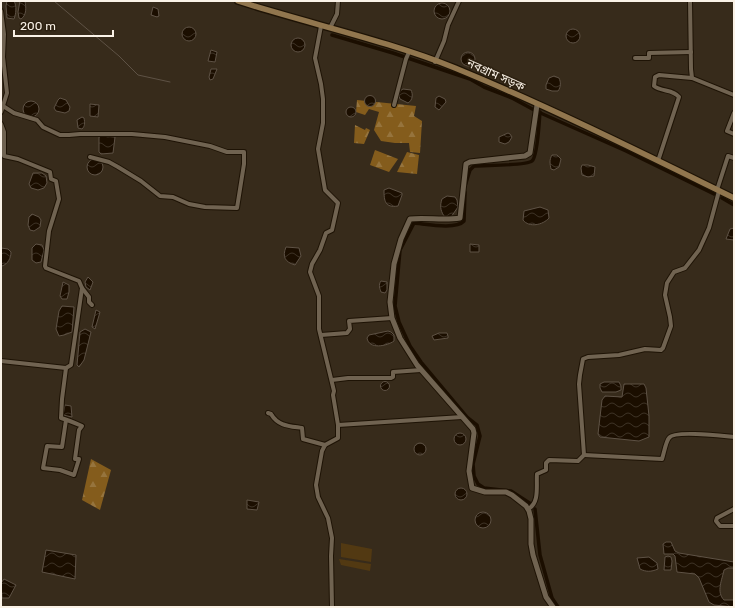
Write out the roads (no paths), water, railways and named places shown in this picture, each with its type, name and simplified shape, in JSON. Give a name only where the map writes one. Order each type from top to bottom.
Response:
[{"type":"main road","name":"নবগ্রাম সড়ক","points":[[238,1],[330,28],[408,56],[454,68],[658,161],[734,198]]},
{"type":"street","points":[[330,28],[337,14],[338,1]]},
{"type":"street","points":[[435,62],[444,41],[448,25],[459,1]]},
{"type":"street","points":[[690,1],[692,78]]},
{"type":"street","points":[[1,11],[5,45],[3,57],[7,93],[1,112]]},
{"type":"street","points":[[321,26],[315,58],[323,99],[323,123],[318,149],[325,190],[338,203],[332,230],[326,233],[310,272],[319,296],[321,335],[332,380],[338,425],[338,438],[325,445],[320,459],[316,489],[328,518],[332,538],[332,607]]},
{"type":"street","points":[[635,58],[649,58],[649,53],[691,52]]},
{"type":"street","points":[[394,105],[408,56]]},
{"type":"street","points":[[658,161],[679,97],[676,93],[661,90],[654,86],[655,77],[660,75],[692,78],[734,95]]},
{"type":"street","points":[[3,106],[25,117],[37,120],[43,127],[60,135],[132,134],[165,137],[210,146],[227,152],[244,152],[244,164],[237,208],[205,207],[190,204],[173,197],[160,196],[118,167],[109,162],[90,156]]},
{"type":"street","points":[[537,106],[530,153],[525,156],[470,162],[466,164],[460,218],[450,220],[410,219],[401,239],[394,264],[390,302],[392,318],[407,350],[421,370],[473,429],[474,433],[469,471],[469,481],[472,488],[485,492],[506,492],[512,495],[528,509],[531,519],[531,544],[533,555],[546,597],[553,607]]},
{"type":"street","points":[[734,113],[727,131],[734,134]]},
{"type":"street","points":[[1,124],[4,132],[4,156],[18,159],[50,172],[51,179],[56,181],[59,199],[49,231],[46,268],[79,281],[89,297],[89,302],[92,305]]},
{"type":"street","points":[[584,455],[579,384],[583,359],[588,357],[619,355],[645,349],[661,350],[663,348],[671,326],[665,295],[667,283],[674,272],[685,268],[700,250],[709,228],[728,156],[734,158]]},
{"type":"street","points":[[1,361],[66,368],[71,365],[82,288]]},
{"type":"street","points":[[321,335],[347,333],[350,329],[349,321],[369,321],[392,318]]},
{"type":"street","points":[[66,368],[61,418],[82,426],[79,430],[75,459],[79,459],[74,475],[60,470],[42,468],[47,446],[62,447],[66,420]]},
{"type":"street","points":[[332,380],[348,378],[391,378],[393,376],[392,372],[421,370]]},
{"type":"street","points":[[268,413],[271,414],[275,421],[281,424],[302,428],[303,439],[325,445]]},
{"type":"street","points":[[338,425],[462,417]]},
{"type":"street","points":[[528,509],[533,506],[535,501],[537,474],[546,470],[546,463],[548,460],[578,461],[584,455],[662,459],[668,438],[673,434],[734,437]]},
{"type":"street","points":[[734,509],[721,514],[716,521],[720,526],[734,526]]},
{"type":"water","points":[[7,1],[14,1],[16,5],[14,19],[7,18]]},
{"type":"water","points":[[20,1],[25,1],[26,6],[26,11],[21,19],[19,18],[18,12]]},
{"type":"water","points":[[442,3],[449,8],[450,11],[445,18],[442,19],[435,14],[434,11],[439,4]]},
{"type":"water","points":[[153,7],[158,9],[159,16],[157,17],[151,15]]},
{"type":"water","points":[[189,27],[194,29],[196,34],[194,39],[189,41],[184,39],[182,34],[184,29]]},
{"type":"water","points":[[573,29],[578,31],[580,36],[578,41],[573,43],[568,41],[566,36],[568,31]]},
{"type":"water","points":[[295,38],[301,38],[305,42],[305,48],[301,52],[295,52],[291,48],[291,42]]},
{"type":"water","points":[[211,50],[217,52],[215,62],[208,61]]},
{"type":"water","points":[[465,52],[471,52],[475,56],[475,62],[471,66],[465,66],[461,62],[461,56]]},
{"type":"water","points":[[211,69],[217,69],[213,79],[210,80],[209,77]]},
{"type":"water","points":[[554,76],[559,78],[560,81],[558,91],[546,89],[549,78]]},
{"type":"water","points":[[403,89],[411,90],[412,92],[412,99],[408,103],[400,99],[400,91]]},
{"type":"water","points":[[368,96],[372,96],[374,97],[374,105],[368,106],[365,103],[365,99]]},
{"type":"water","points":[[439,96],[445,99],[446,102],[439,110],[435,107],[436,98]]},
{"type":"water","points":[[60,98],[66,100],[70,107],[69,111],[65,113],[56,111],[54,108]]},
{"type":"water","points":[[31,101],[37,103],[39,109],[37,115],[31,117],[25,115],[23,109],[25,103]]},
{"type":"water","points":[[90,104],[99,105],[98,117],[90,116]]},
{"type":"water","points":[[349,107],[353,107],[355,108],[355,116],[349,117],[346,114],[346,110]]},
{"type":"water","points":[[82,117],[84,118],[85,123],[82,129],[78,128],[77,120]]},
{"type":"water","points":[[508,133],[512,137],[509,142],[505,144],[499,142],[499,137]]},
{"type":"water","points":[[99,137],[115,137],[113,153],[101,154],[99,152]]},
{"type":"water","points":[[552,155],[557,155],[561,159],[559,167],[554,170],[551,169],[550,165]]},
{"type":"water","points":[[95,159],[102,164],[103,167],[98,174],[95,175],[88,170],[87,167],[92,160]]},
{"type":"water","points":[[582,165],[595,167],[594,176],[588,177],[582,175]]},
{"type":"water","points":[[33,173],[42,173],[46,176],[47,183],[44,188],[38,190],[31,188],[29,184]]},
{"type":"water","points":[[389,188],[402,193],[398,206],[390,206],[386,203],[384,190]]},
{"type":"water","points":[[447,196],[455,197],[457,200],[458,207],[451,217],[444,216],[441,210],[442,199]]},
{"type":"water","points":[[540,207],[548,210],[549,218],[536,225],[529,224],[523,220],[524,211]]},
{"type":"water","points":[[32,214],[39,217],[41,220],[40,227],[34,231],[30,230],[28,225],[29,217]]},
{"type":"water","points":[[734,228],[734,240],[726,239],[730,229]]},
{"type":"water","points":[[36,244],[42,245],[44,250],[41,262],[36,263],[32,260],[32,248]]},
{"type":"water","points":[[470,244],[479,245],[479,252],[470,252]]},
{"type":"water","points":[[286,247],[299,248],[301,256],[295,265],[285,259],[284,254]]},
{"type":"water","points":[[1,248],[8,249],[11,252],[9,260],[2,266],[1,265]]},
{"type":"water","points":[[88,277],[93,282],[90,290],[86,287],[85,282]]},
{"type":"water","points":[[381,281],[387,282],[387,290],[385,293],[381,292],[380,290],[379,285]]},
{"type":"water","points":[[63,282],[69,285],[67,299],[62,299],[60,296]]},
{"type":"water","points":[[62,306],[74,307],[72,332],[59,336],[56,329],[59,311]]},
{"type":"water","points":[[96,310],[100,312],[95,329],[92,327]]},
{"type":"water","points":[[85,329],[91,332],[84,360],[79,367],[77,365],[80,332]]},
{"type":"water","points":[[388,331],[394,335],[394,341],[391,343],[375,346],[368,342],[367,338],[369,335]]},
{"type":"water","points":[[439,333],[447,333],[448,338],[434,340],[432,336]]},
{"type":"water","points":[[385,381],[390,386],[385,391],[380,386]]},
{"type":"water","points":[[604,382],[619,382],[621,390],[616,392],[602,392],[600,384]]},
{"type":"water","points":[[624,384],[644,384],[646,388],[649,416],[649,437],[639,441],[600,437],[598,434],[602,400],[605,396],[622,397]]},
{"type":"water","points":[[65,405],[71,406],[72,417],[63,415]]},
{"type":"water","points":[[462,433],[465,434],[465,444],[458,445],[455,444],[454,437],[455,434]]},
{"type":"water","points":[[422,443],[425,444],[425,454],[418,455],[415,454],[414,447],[415,444]]},
{"type":"water","points":[[463,488],[466,489],[466,499],[459,500],[456,499],[455,492],[456,489]]},
{"type":"water","points":[[247,500],[259,502],[257,510],[247,509]]},
{"type":"water","points":[[480,512],[486,512],[491,517],[489,526],[486,528],[480,528],[475,523],[475,517]]},
{"type":"water","points":[[666,542],[671,542],[675,551],[679,553],[734,562],[734,568],[724,570],[720,593],[724,600],[734,600],[734,607],[714,605],[709,602],[699,578],[695,574],[677,572],[675,556],[673,554],[664,554],[663,544]]},
{"type":"water","points":[[46,550],[76,555],[75,579],[42,572]]},
{"type":"water","points":[[649,557],[657,563],[658,569],[653,571],[644,571],[640,569],[637,558]]},
{"type":"water","points":[[665,557],[671,557],[672,561],[671,570],[664,570]]},
{"type":"water","points":[[4,579],[16,585],[9,598],[2,598],[1,583]]},
{"type":"waterway","points":[[54,1],[119,56],[138,75],[170,82]]},
{"type":"waterway","points":[[332,35],[393,53],[470,79],[484,87],[512,98],[536,111],[626,151],[714,194]]},
{"type":"waterway","points":[[465,186],[470,170],[474,166],[514,165],[532,161],[537,146],[540,112]]},
{"type":"waterway","points":[[465,192],[464,221],[460,224],[440,226],[414,223],[400,250],[395,306],[399,322],[410,346],[421,362],[467,417],[477,425],[480,436],[473,464],[474,476],[478,484],[484,488],[511,491],[531,504]]},
{"type":"waterway","points":[[722,198],[734,205]]},
{"type":"waterway","points":[[535,509],[540,555],[552,598],[558,607]]}]
